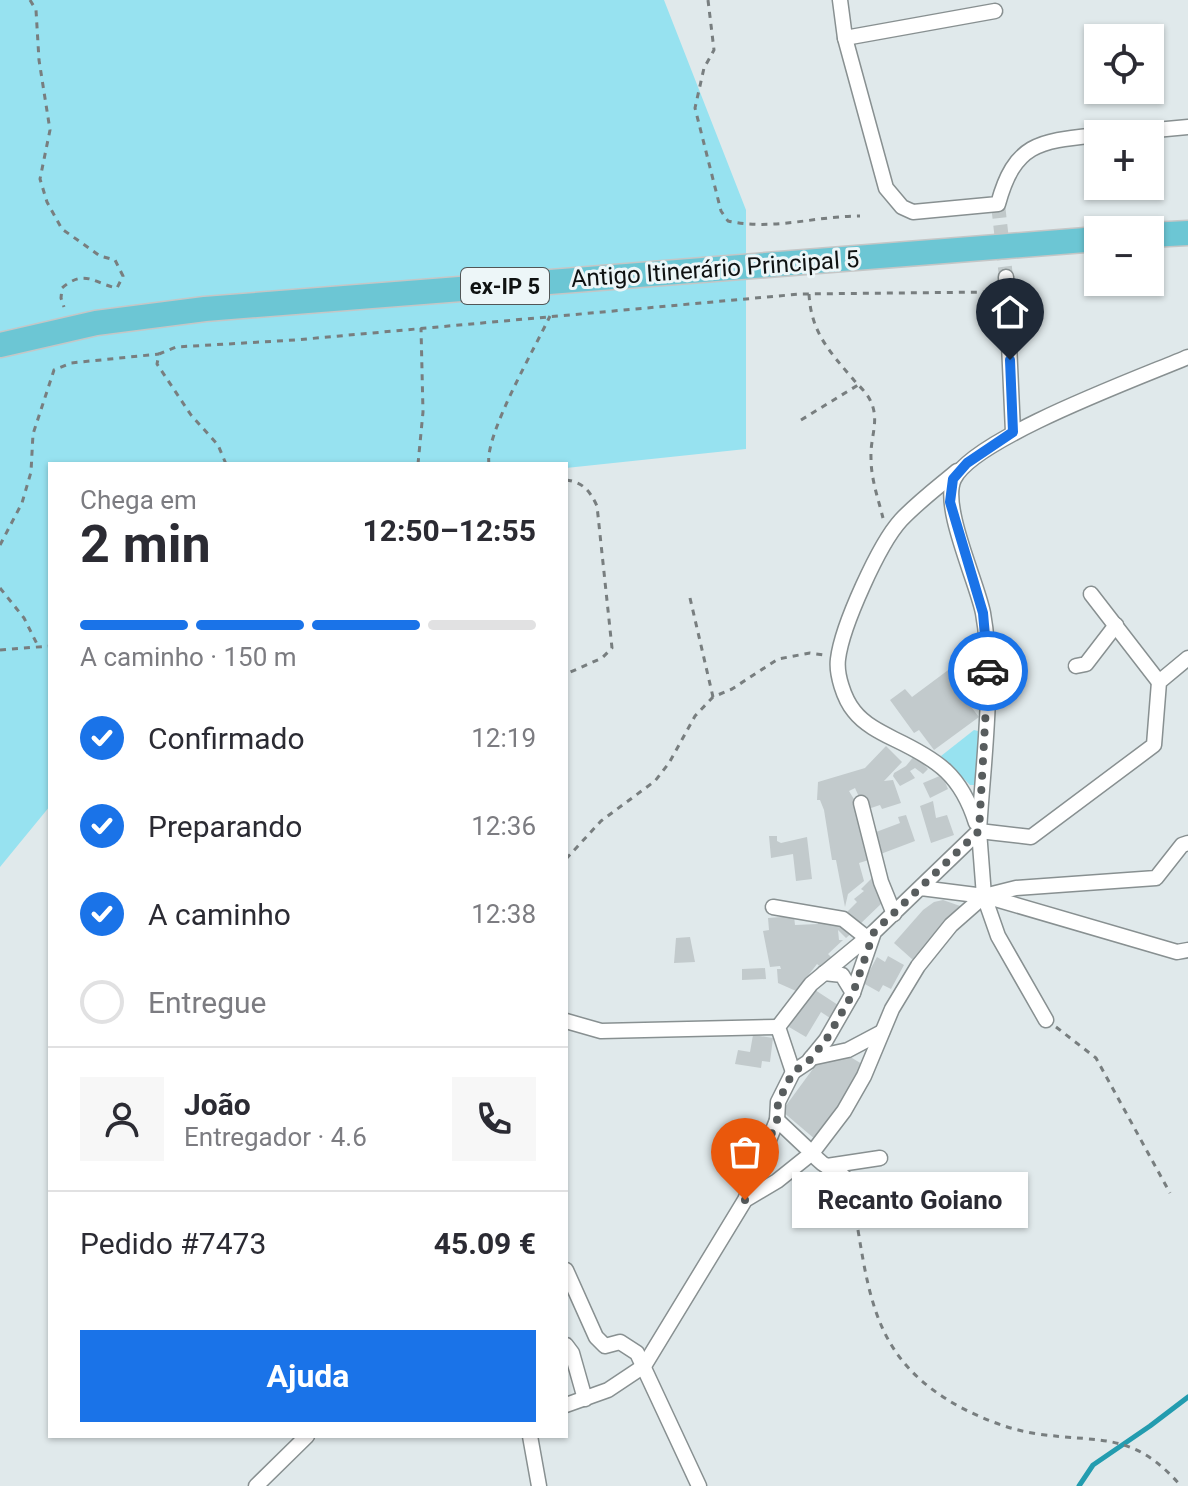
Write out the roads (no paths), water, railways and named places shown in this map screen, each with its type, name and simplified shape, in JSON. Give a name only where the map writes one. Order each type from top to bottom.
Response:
[{"type":"highway","points":[[1164,234],[1188,233]]},
{"type":"highway","name":"Antigo Itinerário Principal 5","points":[[0,345],[96,323],[205,309],[1084,240]]},
{"type":"street","points":[[840,0],[845,38],[886,188],[902,207],[913,212],[998,204],[1005,179],[1027,150],[1052,139],[1084,136]]},
{"type":"street","points":[[845,38],[995,11]]},
{"type":"street","points":[[1164,129],[1188,127]]},
{"type":"street","points":[[1006,284],[1013,432]]},
{"type":"street","points":[[979,831],[961,786],[940,764],[873,728],[854,712],[844,692],[837,662],[856,606],[889,537],[900,521],[967,463],[1013,432],[1188,357]]},
{"type":"street","points":[[967,463],[953,479],[950,502],[983,613],[988,674],[979,831],[984,896],[998,936],[1046,1020]]},
{"type":"street","points":[[979,831],[1031,837],[1154,745],[1159,682],[1091,594]]},
{"type":"street","points":[[1076,666],[1086,664],[1116,625]]},
{"type":"street","points":[[1159,682],[1188,658]]},
{"type":"street","points":[[861,803],[881,882],[894,914]]},
{"type":"street","points":[[778,1027],[811,984],[871,935],[979,831]]},
{"type":"street","points":[[745,1200],[777,1181],[812,1153],[844,1111],[864,1076],[892,1009],[918,966],[951,925],[984,896],[1016,888],[1156,878],[1182,845],[1188,843]]},
{"type":"street","points":[[921,888],[984,896],[1177,952],[1188,950]]},
{"type":"street","points":[[773,907],[843,919],[871,935]]},
{"type":"street","points":[[568,1404],[608,1390],[644,1366],[745,1200],[777,1120],[778,1102],[793,1072],[811,1058],[826,1040],[853,993],[871,935]]},
{"type":"street","points":[[824,973],[842,975],[853,993]]},
{"type":"street","points":[[568,1022],[601,1031],[778,1027]]},
{"type":"street","points":[[778,1027],[793,1072]]},
{"type":"street","points":[[811,1058],[848,1050],[882,1032]]},
{"type":"street","points":[[777,1120],[823,1167],[845,1177],[851,1188],[856,1218]]},
{"type":"street","points":[[823,1167],[880,1158]]},
{"type":"street","points":[[568,1274],[596,1337],[605,1346],[620,1342],[637,1353],[699,1486]]},
{"type":"street","points":[[568,1348],[585,1399]]},
{"type":"street","points":[[256,1486],[305,1438]]},
{"type":"street","points":[[530,1438],[539,1486]]},
{"type":"waterway","points":[[1079,1486],[1093,1465],[1188,1397]]},
{"type":"tunnel","points":[[998,204],[1006,277]]},
{"type":"place","name":"Recanto Goiano","points":[[745,1200]]}]
